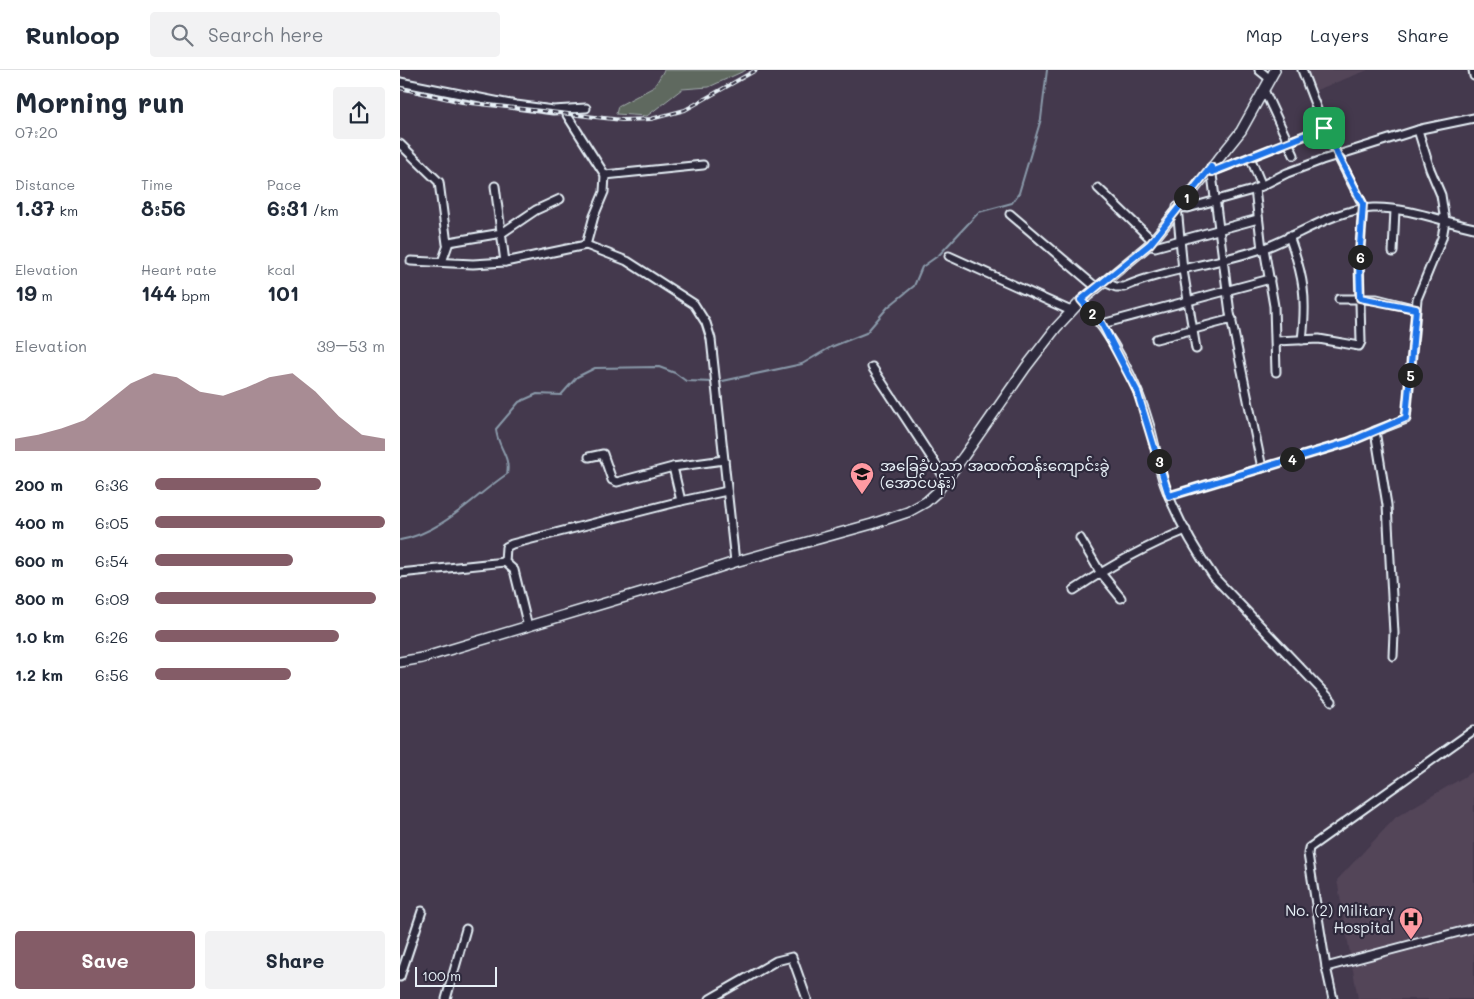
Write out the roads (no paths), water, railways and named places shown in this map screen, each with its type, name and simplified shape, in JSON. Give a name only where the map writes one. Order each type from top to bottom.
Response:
[{"type":"main road","points":[[400,662],[422,658],[528,627],[735,562],[908,512],[926,502],[946,480],[1026,367],[1071,311],[1081,300],[1150,243],[1177,208],[1212,170],[1241,130],[1275,70]]},
{"type":"street","points":[[1259,70],[1270,79]]},
{"type":"street","points":[[1276,341],[1319,340],[1359,346],[1361,336],[1359,261],[1363,210],[1324,128],[1302,70]]},
{"type":"street","points":[[1473,70],[1474,76]]},
{"type":"street","points":[[400,82],[553,110],[586,108]]},
{"type":"street","points":[[1264,90],[1294,155]]},
{"type":"street","points":[[567,115],[605,175],[604,192],[594,216],[586,244]]},
{"type":"street","points":[[1196,349],[1187,300],[1182,240],[1177,208],[1188,208],[1258,188],[1287,173],[1337,155],[1418,130],[1474,118]]},
{"type":"street","points":[[1262,468],[1222,260],[1212,170],[1324,128]]},
{"type":"street","points":[[1169,496],[1349,442],[1406,418],[1417,299],[1442,238],[1445,221],[1441,195],[1430,169],[1418,130]]},
{"type":"street","points":[[400,144],[439,182],[447,244],[442,262]]},
{"type":"street","points":[[1250,157],[1258,188],[1258,220],[1270,279],[1276,341],[1276,372]]},
{"type":"street","points":[[605,175],[703,165]]},
{"type":"street","points":[[495,186],[505,262]]},
{"type":"street","points":[[1098,188],[1155,247],[1258,220]]},
{"type":"street","points":[[447,244],[502,233],[536,210],[560,199]]},
{"type":"street","points":[[1010,214],[1101,285],[1116,287],[1124,287],[1263,248],[1301,230],[1363,210],[1395,210],[1474,228]]},
{"type":"street","points":[[1393,252],[1395,210]]},
{"type":"street","points":[[1289,236],[1305,289],[1306,308],[1302,340]]},
{"type":"street","points":[[411,261],[473,264],[505,262],[586,244],[627,261],[694,304],[702,316],[711,339],[735,562]]},
{"type":"street","points":[[949,256],[1071,311]]},
{"type":"street","points":[[1102,324],[1270,279]]},
{"type":"street","points":[[1339,299],[1360,298],[1416,309]]},
{"type":"street","points":[[1081,300],[1102,324],[1137,391],[1169,496],[1186,530],[1214,577],[1332,701]]},
{"type":"street","points":[[1156,338],[1232,319]]},
{"type":"street","points":[[872,367],[946,480]]},
{"type":"street","points":[[1375,431],[1387,505],[1394,633],[1393,656]]},
{"type":"street","points":[[588,457],[603,454],[612,480],[617,482],[673,467],[724,460]]},
{"type":"street","points":[[673,467],[681,501]]},
{"type":"street","points":[[528,627],[514,570],[506,562],[504,550],[506,547],[681,501],[727,492]]},
{"type":"street","points":[[1074,590],[1100,572],[1147,547],[1186,530]]},
{"type":"street","points":[[1080,538],[1100,572],[1121,598]]},
{"type":"street","points":[[400,573],[506,562]]},
{"type":"street","points":[[1333,999],[1308,854],[1309,848],[1474,730]]},
{"type":"street","points":[[400,977],[422,911]]},
{"type":"street","points":[[1326,967],[1474,928]]},
{"type":"street","points":[[446,999],[466,929]]},
{"type":"street","points":[[710,999],[776,961],[792,957],[807,999]]},
{"type":"waterway","points":[[718,382],[802,364],[831,347],[866,333],[888,307],[914,286],[922,267],[939,255],[979,212],[1012,203],[1019,193],[1041,119],[1047,70]]},
{"type":"waterway","points":[[400,540],[430,530],[443,522],[507,474],[506,457],[496,429],[519,402],[537,394],[561,395],[577,377],[595,368],[659,367],[675,373],[686,381],[713,382]]},
{"type":"railway","points":[[400,88],[462,102],[622,120],[651,119],[685,110],[756,70]]},
{"type":"place","name":"အခြေခံပညာ အထက်တန်းကျောင်းခွဲ (အောင်ပန်း)","points":[[862,495]]},
{"type":"place","name":"No. (2) Military Hospital","points":[[1411,940]]}]
